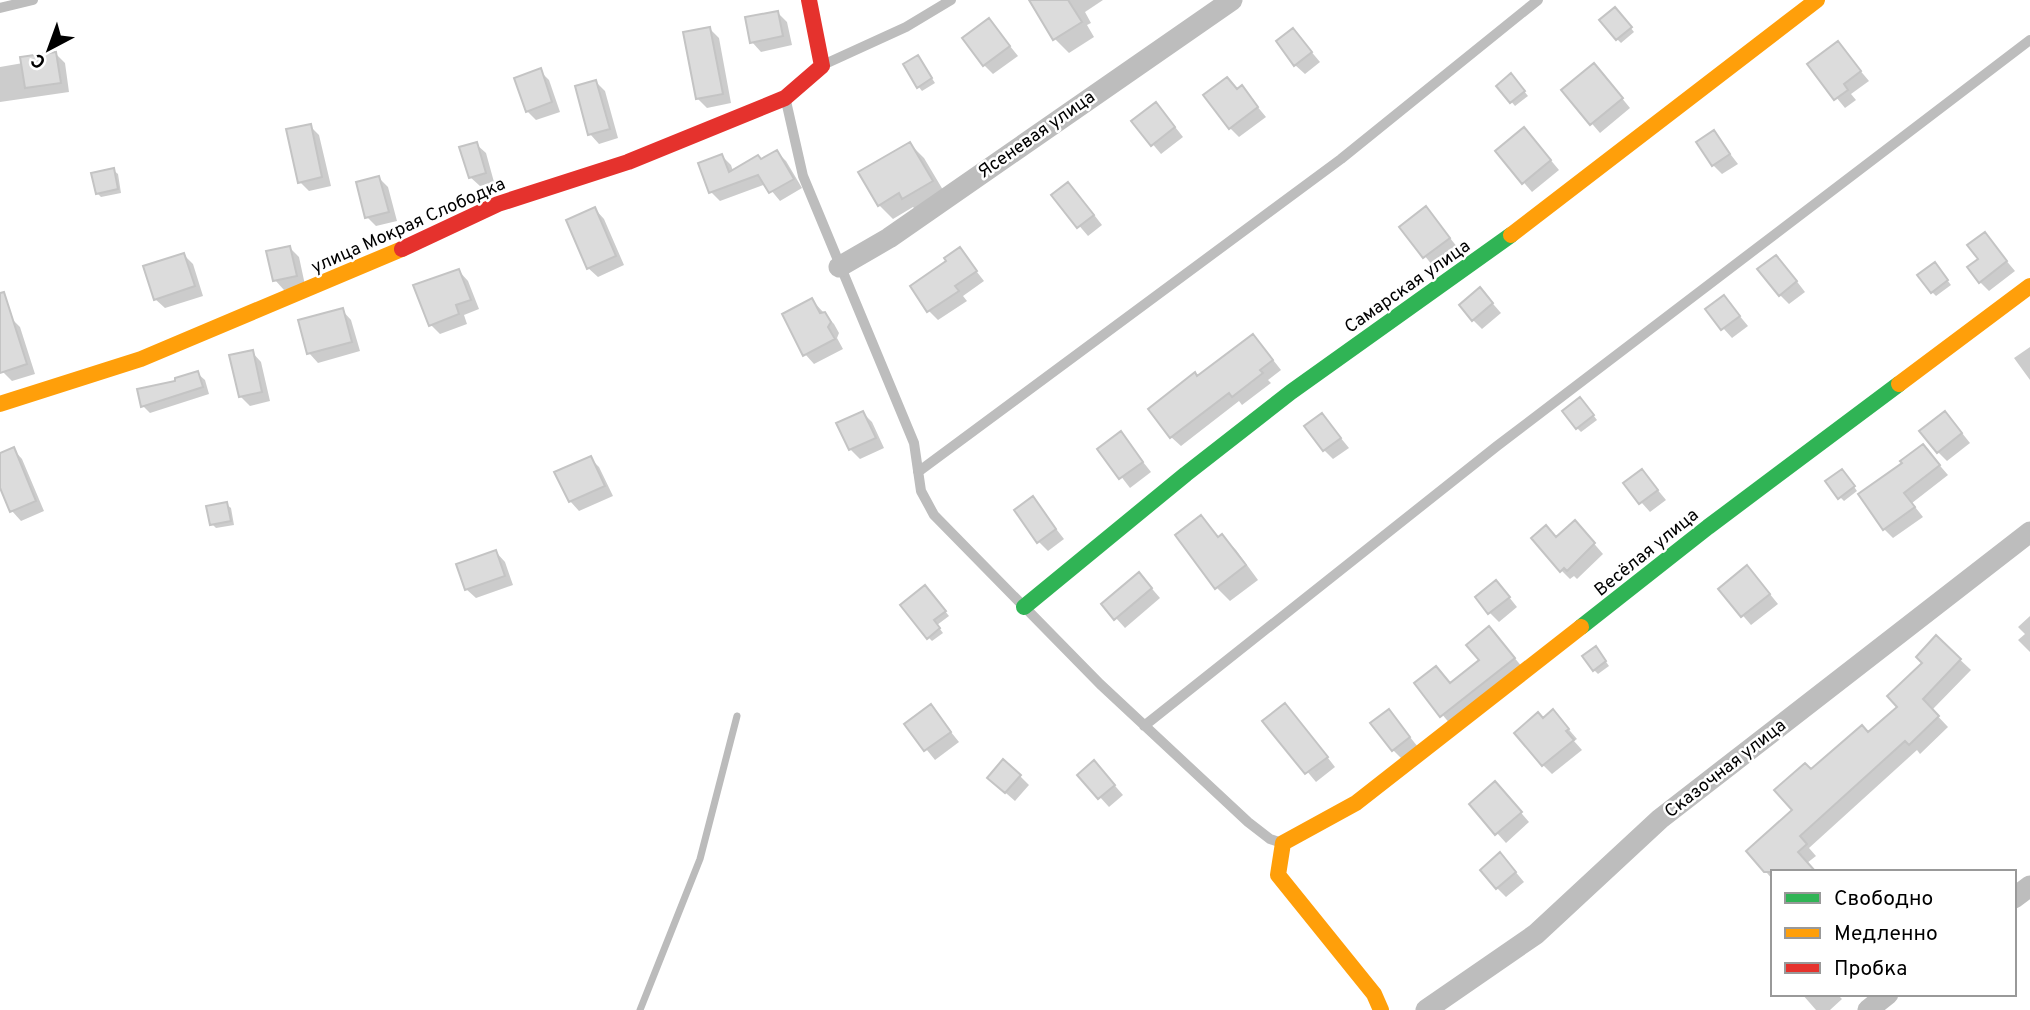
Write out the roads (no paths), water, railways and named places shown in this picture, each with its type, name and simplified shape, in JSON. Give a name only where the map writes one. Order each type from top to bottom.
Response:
[{"type":"street","points":[[808,0],[822,66]]},
{"type":"street","name":"Ясеневая улица","points":[[839,267],[889,237],[1232,0]]},
{"type":"street","name":"Самарская улица","points":[[1024,607],[1291,392],[1528,223],[1816,0]]},
{"type":"street","name":"улица Мокрая Слободка","points":[[0,404],[141,359],[370,264],[498,204],[628,162],[785,98],[822,66]]},
{"type":"street","name":"Весёлая улица","points":[[1283,843],[1356,803],[1516,681],[1709,527],[2030,286]]},
{"type":"street","name":"Сказочная улица","points":[[1426,1010],[1536,934],[1660,818],[2030,532]]},
{"type":"street","points":[[1283,843],[1278,875],[1374,994],[1381,1010]]},
{"type":"street","points":[[1868,1010],[1886,996]]},
{"type":"lane","points":[[5,5],[33,0]]},
{"type":"lane","points":[[822,66],[906,27],[951,0]]},
{"type":"lane","points":[[918,472],[1340,159],[1538,0]]},
{"type":"lane","points":[[1144,726],[1497,446],[2030,40]]},
{"type":"lane","points":[[785,98],[803,176],[915,443],[921,491],[934,514],[1144,726],[1248,822],[1270,839],[1283,843]]},
{"type":"waterway","points":[[640,1010],[700,859],[737,716]]}]
